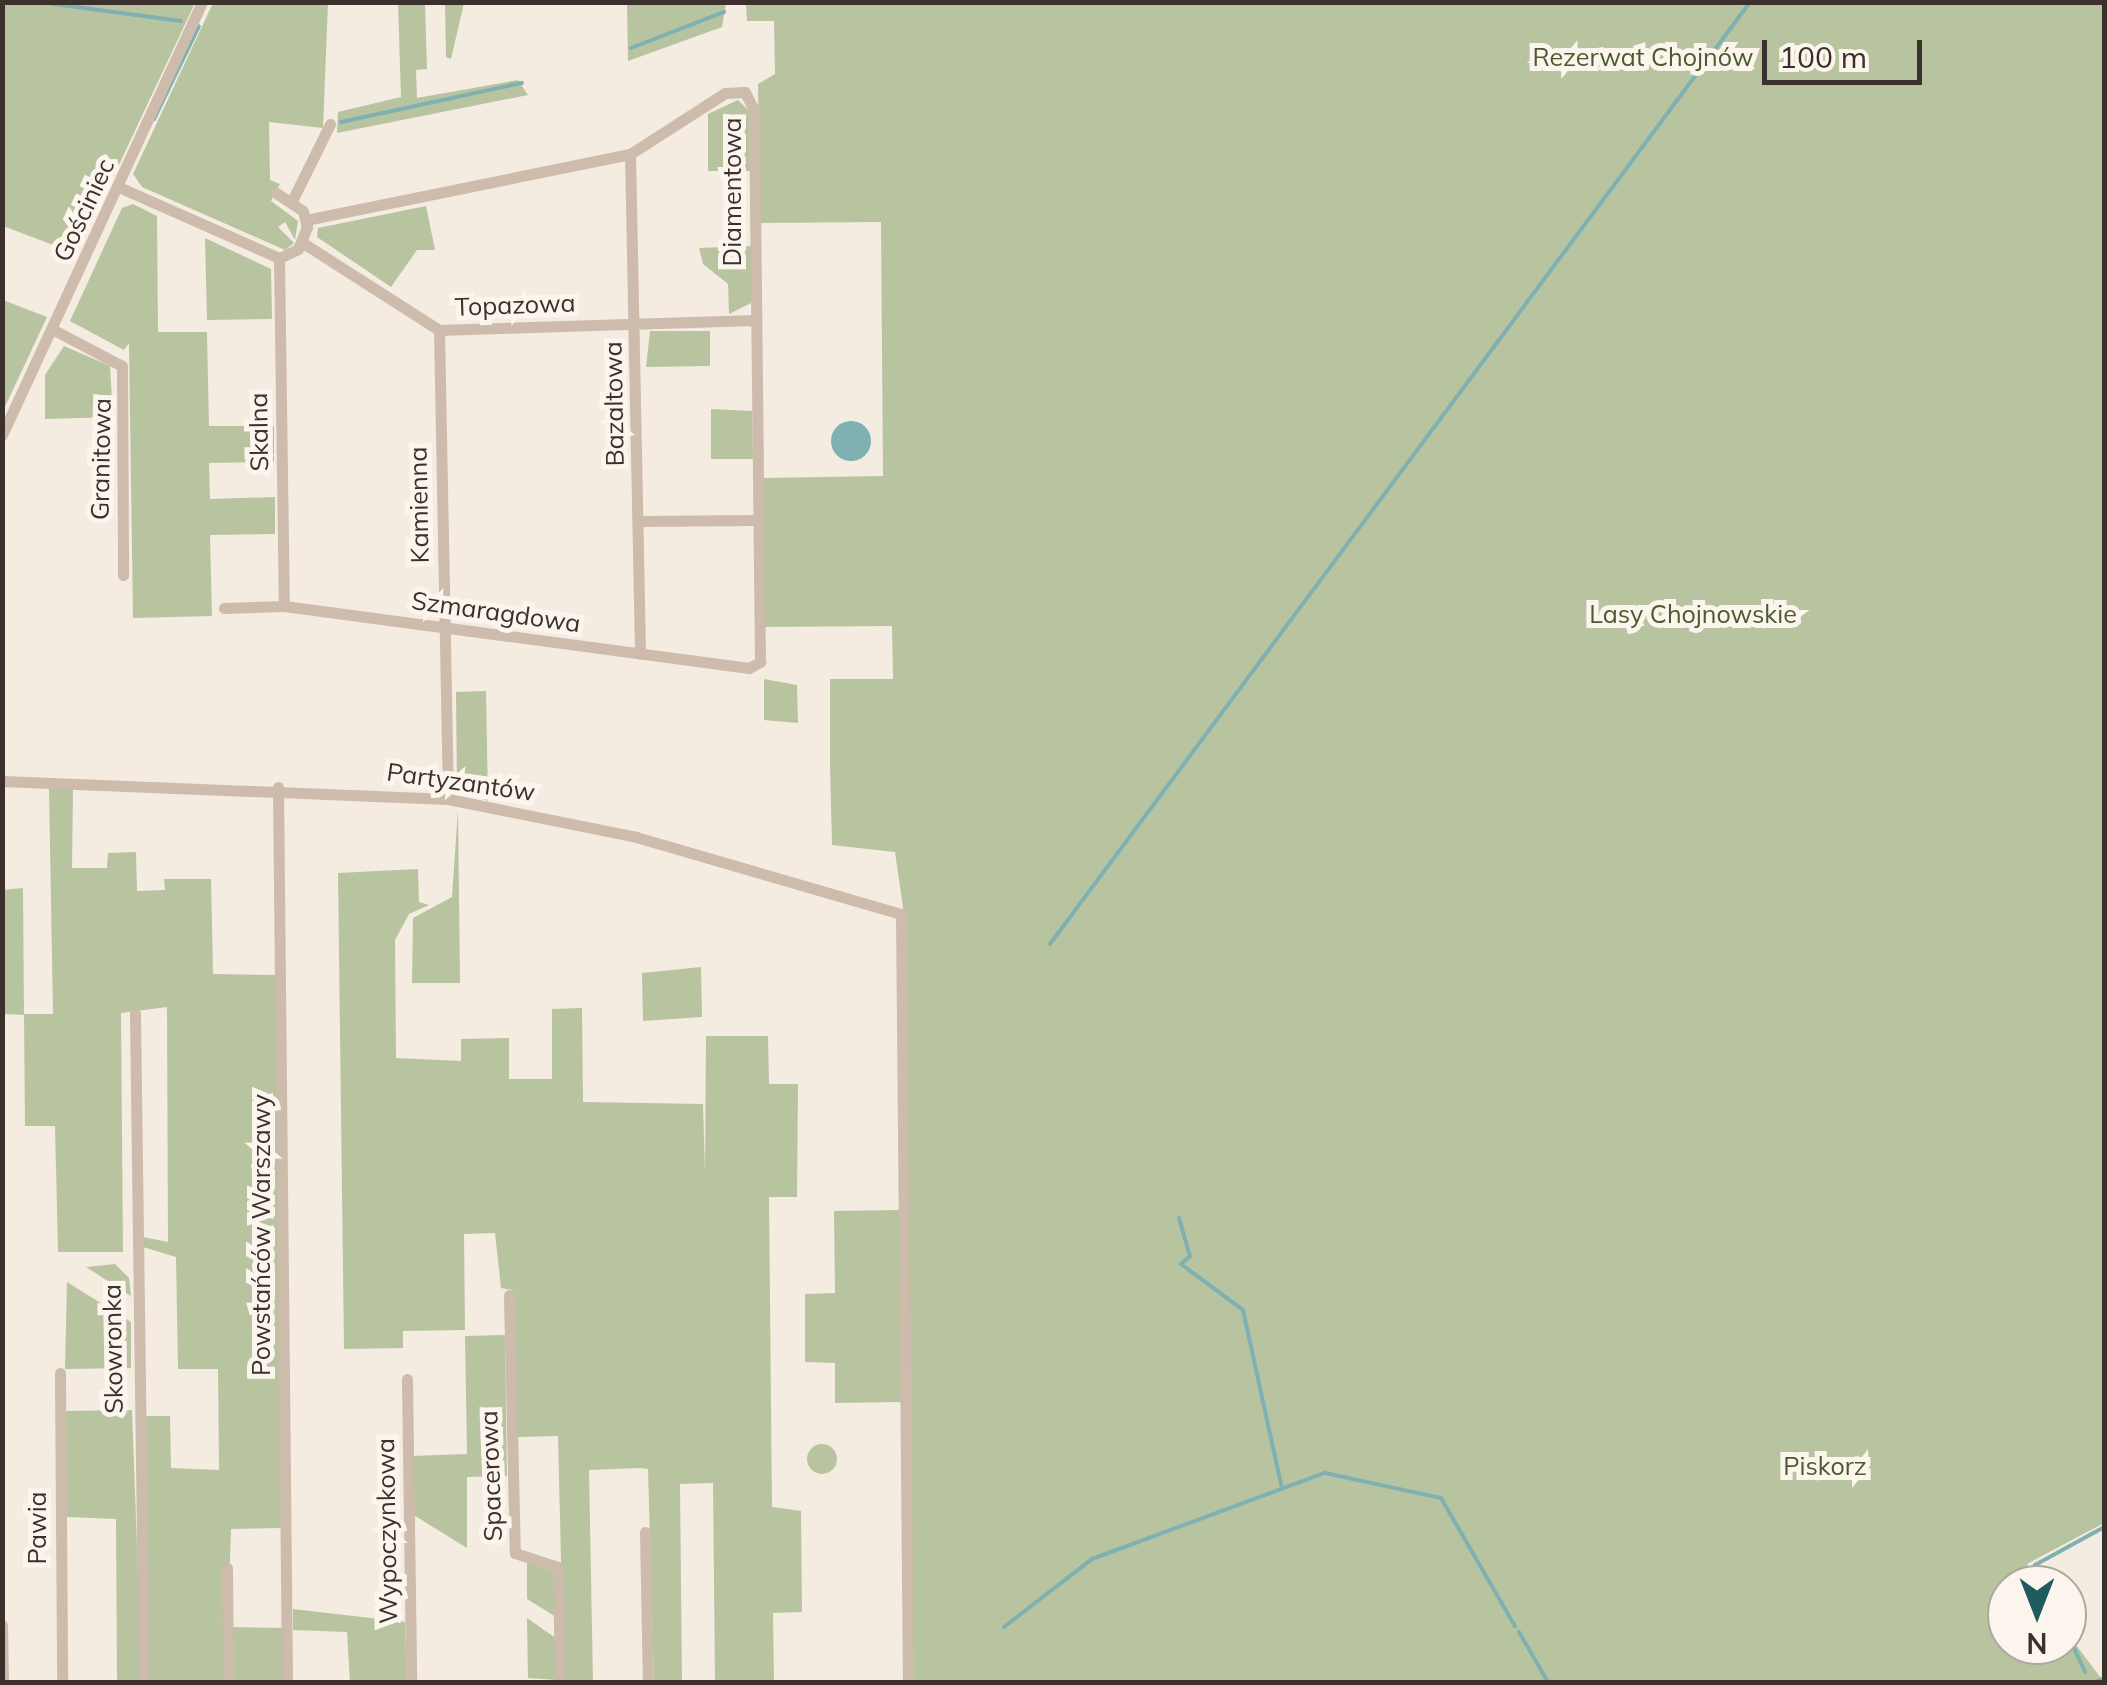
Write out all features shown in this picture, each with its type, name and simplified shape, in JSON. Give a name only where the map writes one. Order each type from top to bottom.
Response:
[{"type":"street","name":"Gościniec","points":[[2,436],[121,188],[202,2]]},
{"type":"street","name":"Diamentowa","points":[[306,220],[630,154],[725,93],[752,98],[760,662]]},
{"type":"street","points":[[292,201],[330,124]]},
{"type":"street","name":"Bazaltowa","points":[[630,154],[640,654]]},
{"type":"street","points":[[121,188],[279,258],[302,243],[306,220],[292,201],[276,193]]},
{"type":"street","name":"Topazowa","points":[[302,243],[438,330],[755,320]]},
{"type":"street","name":"Skalna","points":[[279,258],[284,606]]},
{"type":"street","name":"Granitowa","points":[[52,329],[122,366],[123,575]]},
{"type":"street","name":"Kamienna","points":[[438,330],[448,799]]},
{"type":"street","points":[[639,521],[757,520]]},
{"type":"street","name":"Szmaragdowa","points":[[224,608],[284,606],[748,668],[760,662]]},
{"type":"street","name":"Partyzantów","points":[[2,781],[278,787],[448,799],[636,836],[901,914],[908,1682]]},
{"type":"street","name":"Powstańców Warszawy","points":[[278,787],[287,1682]]},
{"type":"street","name":"Skowronka","points":[[135,1014],[144,1682]]},
{"type":"street","name":"Spacerowa","points":[[509,1295],[515,1553],[558,1567],[560,1682]]},
{"type":"street","name":"Pawia","points":[[60,1373],[62,1682]]},
{"type":"street","name":"Wypoczynkowa","points":[[407,1380],[411,1682]]},
{"type":"street","points":[[645,1532],[648,1682]]},
{"type":"street","points":[[227,1568],[228,1682]]},
{"type":"street","points":[[2,1626],[4,1682]]},
{"type":"green space","points":[[2,3],[195,3],[77,254],[3,226]]},
{"type":"green space","points":[[213,3],[328,3],[323,128],[269,122],[270,180],[280,184],[271,201],[298,221],[295,240],[285,222],[278,227],[294,243],[285,250],[142,187],[133,174]]},
{"type":"green space","points":[[398,3],[425,3],[427,69],[416,70],[417,98],[518,80],[528,95],[337,133],[338,112],[401,97]]},
{"type":"green space","points":[[445,3],[464,3],[451,59],[446,57]]},
{"type":"green space","points":[[627,3],[726,3],[722,27],[628,61]]},
{"type":"green space","name":"Lasy Chojnowskie","points":[[746,3],[2104,3],[2104,1523],[2028,1565],[1987,1565],[1987,1665],[2087,1665],[2087,1659],[2104,1682],[913,1682],[903,907],[895,852],[832,845],[830,764],[830,679],[893,679],[892,626],[764,627],[762,478],[883,476],[881,222],[760,223],[758,84],[775,74],[774,21],[747,21]]},
{"type":"green space","points":[[738,100],[749,111],[750,171],[708,171],[708,114]]},
{"type":"green space","points":[[133,204],[157,216],[158,332],[207,332],[209,426],[274,426],[274,462],[209,463],[210,499],[275,497],[275,534],[210,535],[212,616],[133,618],[129,343],[124,350],[70,321],[122,208]]},
{"type":"green space","points":[[426,206],[435,250],[417,250],[391,287],[317,237],[318,228]]},
{"type":"green space","points":[[205,238],[271,269],[272,319],[207,320]]},
{"type":"green space","points":[[751,246],[751,303],[729,314],[728,284],[703,264],[699,248]]},
{"type":"green space","points":[[2,300],[47,317],[3,411]]},
{"type":"green space","points":[[650,331],[710,331],[710,366],[646,367]]},
{"type":"green space","points":[[64,346],[110,366],[113,417],[45,419],[45,375]]},
{"type":"green space","points":[[711,409],[752,411],[753,459],[711,459]]},
{"type":"green space","points":[[764,679],[797,685],[798,723],[764,720]]},
{"type":"green space","points":[[486,691],[488,801],[457,787],[456,692]]},
{"type":"green space","points":[[73,788],[72,868],[107,868],[108,853],[136,852],[137,891],[165,890],[164,879],[211,879],[213,974],[276,975],[282,1528],[231,1529],[226,1682],[148,1682],[145,1416],[170,1416],[171,1468],[219,1470],[218,1369],[178,1369],[176,1257],[143,1247],[143,1237],[168,1242],[167,1007],[121,1013],[123,1252],[58,1252],[55,1126],[25,1126],[24,1015],[3,1014],[2,890],[23,888],[24,1014],[53,1014],[49,789]]},
{"type":"green space","points":[[458,809],[460,983],[412,983],[413,918],[452,897]]},
{"type":"green space","points":[[418,869],[419,902],[429,905],[409,914],[395,940],[396,1058],[461,1061],[461,1039],[509,1038],[509,1079],[552,1079],[552,1009],[582,1008],[583,1102],[703,1104],[705,1172],[706,1036],[768,1036],[769,1084],[798,1084],[797,1197],[769,1197],[772,1507],[801,1511],[802,1612],[773,1613],[774,1682],[715,1682],[713,1483],[680,1484],[682,1682],[654,1682],[648,1469],[639,1468],[589,1470],[593,1682],[564,1682],[558,1436],[517,1437],[515,1311],[512,1290],[501,1288],[495,1233],[464,1234],[465,1330],[403,1331],[403,1348],[344,1349],[338,873]]},
{"type":"green space","points":[[701,967],[702,1017],[643,1021],[642,973]]},
{"type":"green space","points":[[899,1210],[902,1402],[835,1403],[835,1363],[805,1362],[805,1294],[835,1293],[834,1211]]},
{"type":"green space","points":[[115,1264],[129,1278],[131,1296],[86,1267]]},
{"type":"green space","points":[[67,1282],[131,1322],[131,1368],[65,1369]]},
{"type":"green space","points":[[505,1335],[507,1476],[467,1477],[467,1548],[412,1514],[411,1456],[467,1454],[465,1336]]},
{"type":"green space","points":[[132,1410],[142,1682],[117,1682],[116,1519],[67,1517],[65,1411]]},
{"type":"green space","points":[[822,1444],[836,1453],[837,1459],[828,1473],[822,1474],[808,1465],[807,1459],[816,1445]]},
{"type":"green space","points":[[527,1559],[556,1569],[556,1617],[527,1599]]},
{"type":"green space","points":[[293,1609],[405,1622],[407,1682],[350,1682],[347,1632],[293,1630]]},
{"type":"green space","points":[[527,1618],[557,1639],[557,1680],[528,1678]]},
{"type":"green space","points":[[231,1627],[283,1628],[284,1682],[232,1682]]},
{"type":"water","points":[[851,421],[865,427],[871,441],[865,455],[851,461],[837,455],[831,441],[837,427]]},
{"type":"waterway","points":[[39,2],[181,21]]},
{"type":"waterway","points":[[1050,944],[1750,2]]},
{"type":"waterway","points":[[631,48],[724,12]]},
{"type":"waterway","points":[[154,119],[199,26]]},
{"type":"waterway","points":[[341,122],[522,83]]},
{"type":"waterway","points":[[1179,1218],[1190,1256],[1181,1264],[1243,1310],[1281,1485]]},
{"type":"waterway","points":[[1004,1627],[1092,1559],[1325,1473],[1441,1498],[1515,1626]]},
{"type":"waterway","points":[[2035,1565],[2104,1527]]},
{"type":"waterway","points":[[1519,1632],[1548,1682]]},
{"type":"waterway","points":[[2082,1665],[2085,1672]]},
{"type":"waterway","points":[[2096,1682],[2104,1678]]},
{"type":"park label","name":"Rezerwat Chojnów","points":[[1643,57]]},
{"type":"park label","name":"Piskorz","points":[[1825,1466]]}]
